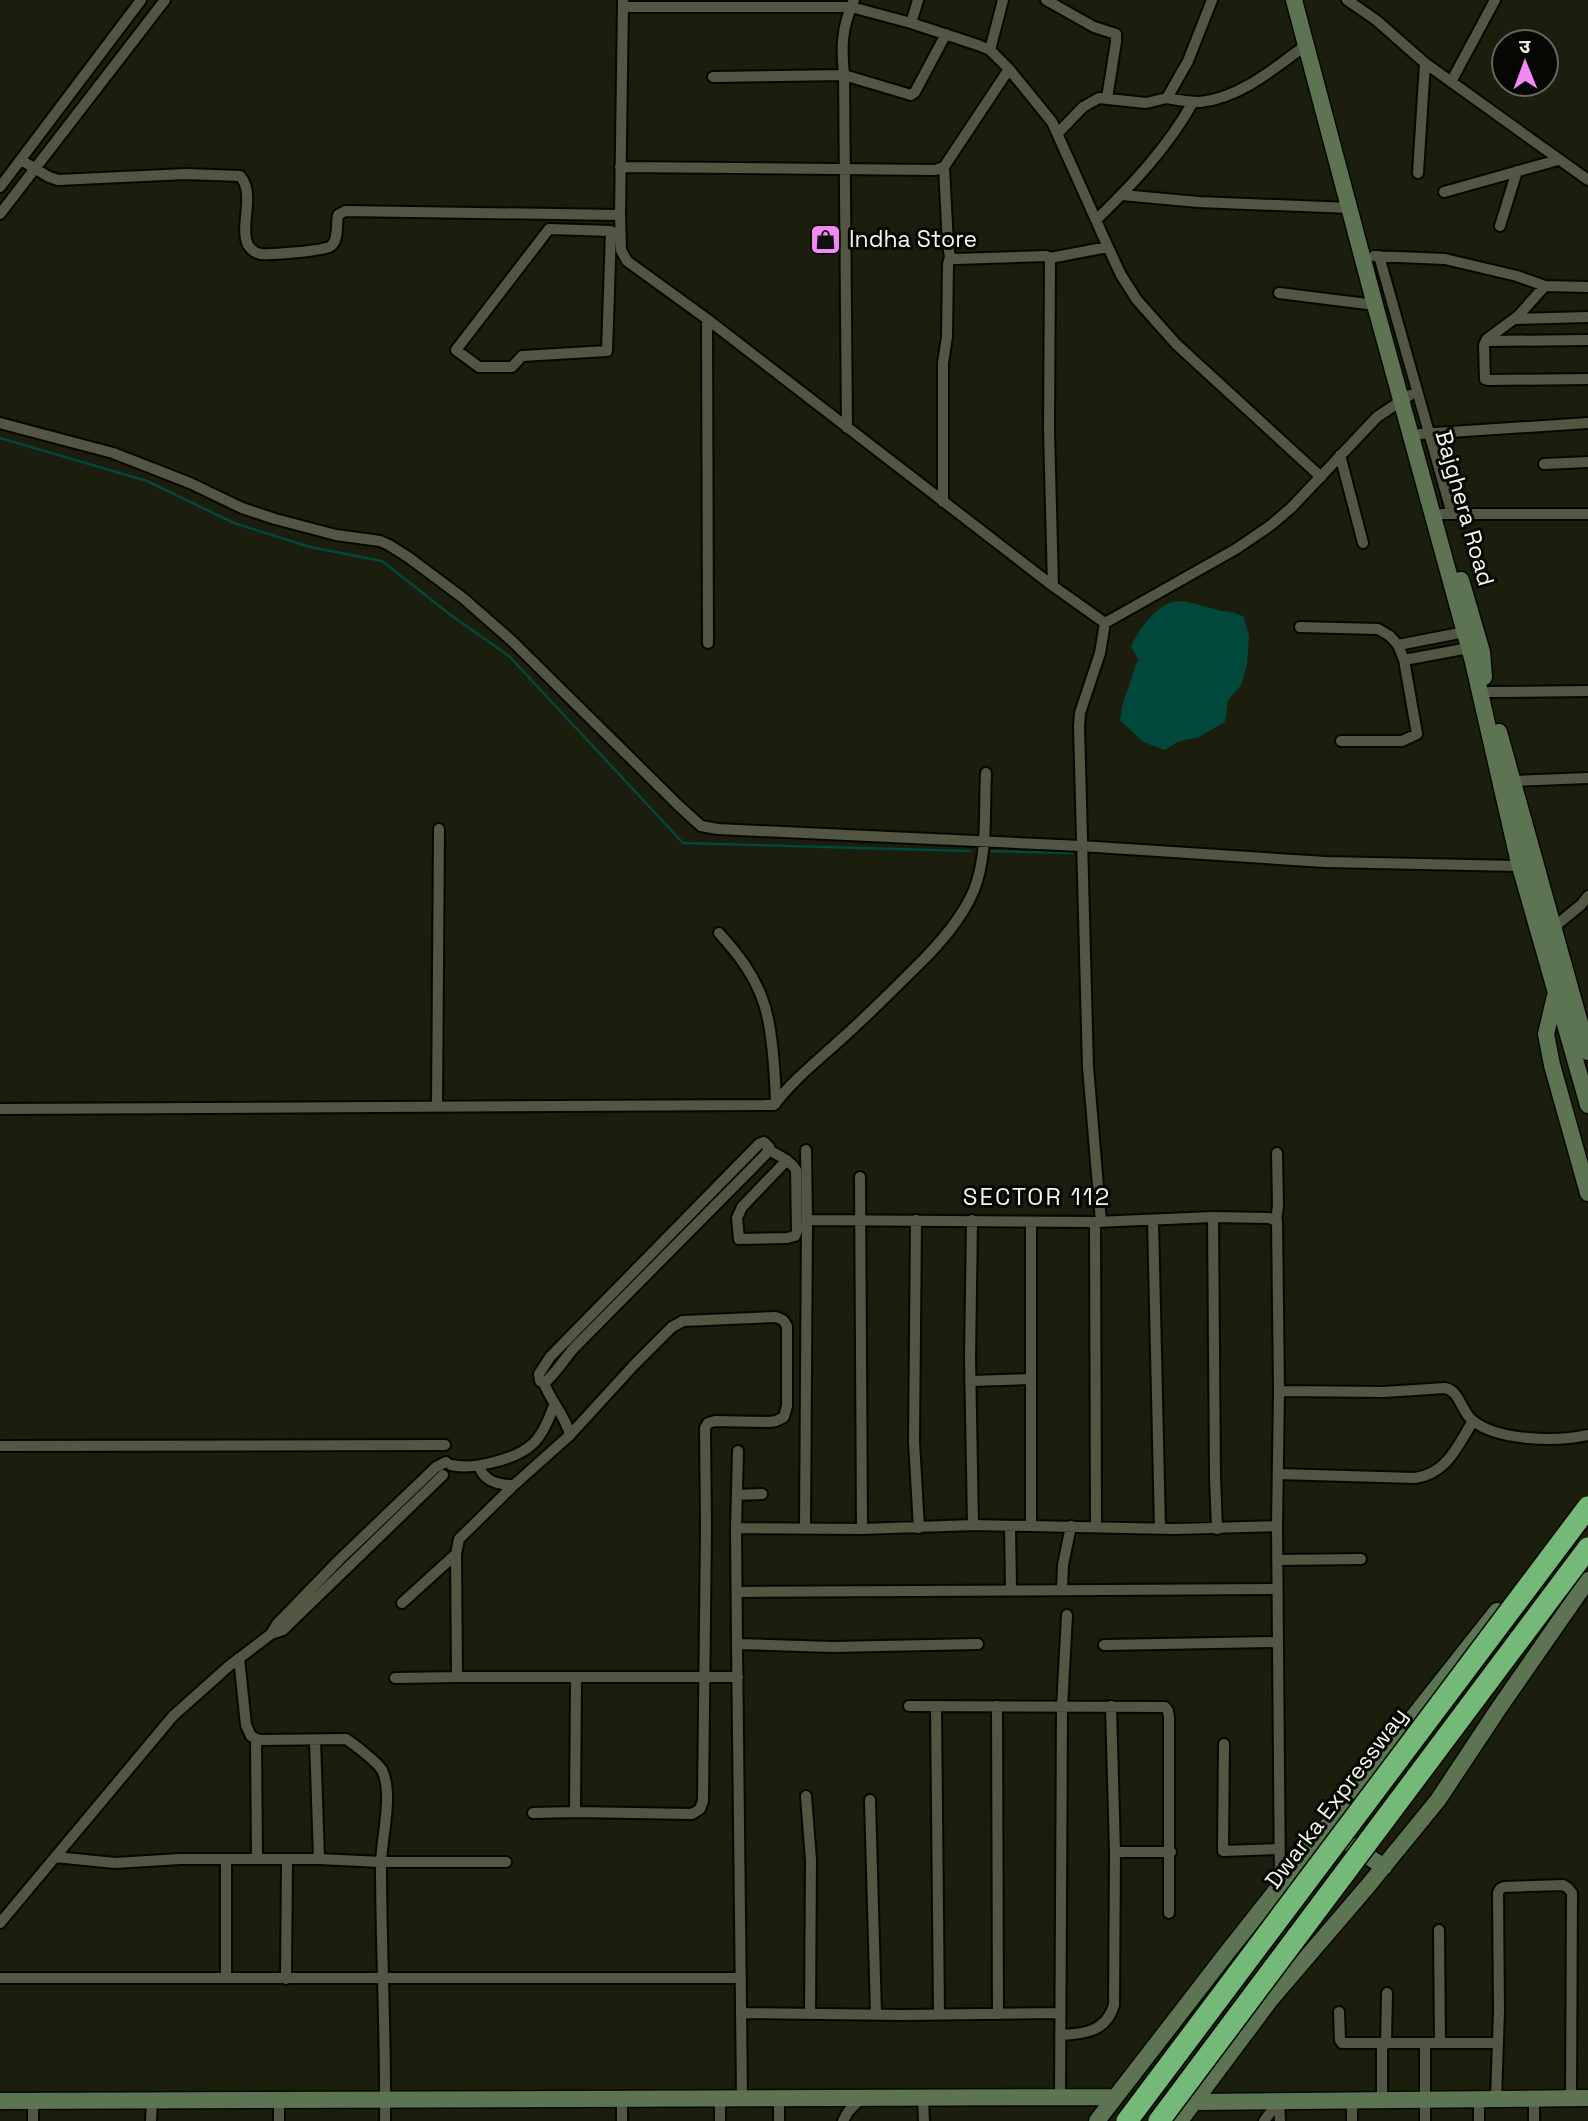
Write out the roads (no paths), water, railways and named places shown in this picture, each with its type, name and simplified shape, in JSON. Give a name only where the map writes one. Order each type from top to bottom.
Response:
[{"type":"highway","name":"Dwarka Expressway","points":[[1127,2121],[1588,1507]]},
{"type":"highway","points":[[1158,2121],[1588,1548]]},
{"type":"street","points":[[0,187],[141,0]]},
{"type":"street","points":[[0,214],[165,0]]},
{"type":"street","points":[[911,23],[918,0]]},
{"type":"street","points":[[990,50],[1003,0]]},
{"type":"street","points":[[1046,0],[1094,27],[1116,35],[1107,98]]},
{"type":"street","points":[[1167,98],[1188,61],[1212,0]]},
{"type":"street","name":"Bajghera Road","points":[[1294,0],[1375,305],[1405,398],[1425,433],[1447,514],[1482,652],[1484,678],[1512,781],[1518,826]]},
{"type":"street","name":"Bajghera Road","points":[[1304,0],[1375,256],[1405,398],[1469,647],[1518,826],[1554,927],[1585,1031],[1588,1052]]},
{"type":"street","points":[[1347,0],[1376,20],[1425,63],[1588,180]]},
{"type":"street","points":[[1451,82],[1495,0]]},
{"type":"street","points":[[1105,623],[627,261],[616,250],[611,231],[549,229],[456,350],[479,367],[512,367],[522,356],[607,351],[616,250],[620,215],[623,3],[853,4],[990,50],[1041,107],[1058,133],[1121,275],[1137,300],[1175,344],[1321,477]]},
{"type":"street","points":[[847,428],[846,167],[842,37],[846,18],[853,4]]},
{"type":"street","points":[[713,77],[844,75],[914,94],[946,34]]},
{"type":"street","points":[[1058,133],[1089,102],[1099,98],[1146,103],[1167,98],[1193,102],[1222,97],[1236,91],[1306,45]]},
{"type":"street","points":[[1418,173],[1425,63]]},
{"type":"street","points":[[943,502],[943,363],[947,337],[950,257],[944,167],[1009,69]]},
{"type":"street","points":[[1096,220],[1122,195],[1170,140],[1193,102]]},
{"type":"street","points":[[21,160],[58,180],[186,174],[240,176],[246,187],[247,243],[254,251],[263,254],[329,247],[335,239],[338,215],[345,211],[620,215]]},
{"type":"street","points":[[1444,192],[1558,160]]},
{"type":"street","points":[[620,167],[846,167],[934,170],[944,167]]},
{"type":"street","points":[[1500,226],[1517,171]]},
{"type":"street","points":[[1122,195],[1198,202],[1350,208]]},
{"type":"street","points":[[950,257],[958,260],[1050,258],[1108,247]]},
{"type":"street","points":[[1588,286],[1545,286],[1517,276],[1450,260],[1375,256],[1425,433],[1588,423]]},
{"type":"street","points":[[1050,258],[1049,430],[1053,586]]},
{"type":"street","points":[[1545,286],[1514,319],[1486,341],[1484,372],[1487,380],[1588,379]]},
{"type":"street","points":[[1279,293],[1375,305]]},
{"type":"street","points":[[1514,319],[1588,317]]},
{"type":"street","points":[[707,320],[708,643]]},
{"type":"street","points":[[1486,341],[1588,341]]},
{"type":"street","points":[[1105,623],[1236,549],[1282,517],[1377,417],[1405,398]]},
{"type":"street","points":[[0,423],[122,456],[190,483],[242,508],[275,519],[389,545],[463,598],[512,641],[678,805],[704,827],[1081,846],[1325,862],[1520,866]]},
{"type":"street","points":[[1340,456],[1363,542]]},
{"type":"street","points":[[1544,464],[1588,462]]},
{"type":"street","points":[[1447,514],[1588,513]]},
{"type":"street","points":[[1096,1526],[1098,1222],[1088,1067],[1079,720],[1100,653],[1105,623]]},
{"type":"street","points":[[1300,627],[1378,629],[1398,645],[1404,660],[1417,734],[1402,741],[1341,741]]},
{"type":"street","points":[[1398,645],[1469,647]]},
{"type":"street","points":[[1404,660],[1469,647]]},
{"type":"street","points":[[1489,692],[1588,691]]},
{"type":"street","points":[[0,1109],[774,1105],[806,1069],[878,1004],[944,937],[957,919],[974,889],[983,842],[986,773]]},
{"type":"street","points":[[1512,781],[1588,778]]},
{"type":"street","points":[[1518,826],[1520,866],[1588,1105]]},
{"type":"street","points":[[437,1106],[439,829]]},
{"type":"street","points":[[1554,927],[1588,896]]},
{"type":"street","points":[[719,933],[747,968],[765,1005],[776,1103]]},
{"type":"street","points":[[1556,994],[1546,1034],[1552,1065],[1588,1193]]},
{"type":"street","points":[[570,1435],[564,1417],[540,1381],[539,1374],[545,1362],[584,1330],[759,1144],[764,1142],[769,1150],[787,1160],[795,1167],[795,1236],[738,1239],[737,1218],[741,1208],[787,1160]]},
{"type":"street","points":[[805,1528],[806,1150]]},
{"type":"street","points":[[1276,1153],[1280,1887]]},
{"type":"street","points":[[860,1177],[862,1529]]},
{"type":"street","points":[[807,1220],[1098,1222],[1213,1217],[1276,1220]]},
{"type":"street","points":[[1213,1217],[1217,1528]]},
{"type":"street","points":[[916,1220],[914,1442],[919,1528]]},
{"type":"street","points":[[972,1220],[973,1525]]},
{"type":"street","points":[[1153,1220],[1160,1528]]},
{"type":"street","points":[[1031,1222],[1031,1526]]},
{"type":"street","points":[[457,1676],[456,1554],[459,1539],[570,1435],[634,1365],[679,1323],[688,1320],[765,1317],[776,1317],[785,1323],[787,1394],[784,1417],[769,1422],[715,1421],[706,1425],[703,1801],[700,1809],[692,1814],[533,1813]]},
{"type":"street","points":[[971,1381],[1030,1379]]},
{"type":"street","points":[[1279,1391],[1384,1392],[1445,1388],[1453,1391],[1473,1421],[1484,1427],[1509,1435],[1554,1439],[1588,1435]]},
{"type":"street","points":[[416,1494],[436,1467],[449,1463],[468,1468],[479,1466],[515,1457],[527,1450],[542,1432],[554,1405]]},
{"type":"street","points":[[1278,1474],[1415,1478],[1428,1476],[1445,1464],[1473,1421]]},
{"type":"street","points":[[0,1446],[445,1445]]},
{"type":"street","points":[[738,1451],[736,1528],[742,2097]]},
{"type":"street","points":[[479,1466],[486,1478],[502,1485],[514,1485]]},
{"type":"street","points":[[0,1923],[160,1730],[214,1678],[271,1634],[277,1624],[339,1560],[416,1494],[443,1475]]},
{"type":"street","points":[[737,1495],[762,1494]]},
{"type":"street","points":[[1097,2121],[1588,1494]]},
{"type":"street","points":[[736,1528],[862,1529],[973,1525],[1160,1528],[1277,1526]]},
{"type":"street","points":[[1010,1526],[1012,1589]]},
{"type":"street","points":[[1062,1589],[1071,1526]]},
{"type":"street","points":[[402,1603],[456,1554]]},
{"type":"street","points":[[1277,1560],[1361,1559]]},
{"type":"street","points":[[1180,2121],[1271,1999],[1438,1800],[1588,1580]]},
{"type":"street","points":[[738,1592],[1278,1589]]},
{"type":"street","points":[[1060,2098],[1062,1708],[1067,1615]]},
{"type":"street","points":[[1104,1644],[1278,1642]]},
{"type":"street","points":[[737,1644],[832,1647],[978,1644]]},
{"type":"street","points":[[239,1658],[248,1733],[256,1739],[346,1739],[382,1770],[386,1793],[381,1862],[385,2121]]},
{"type":"street","points":[[395,1678],[738,1677]]},
{"type":"street","points":[[575,1812],[576,1678]]},
{"type":"street","points":[[909,1706],[1165,1707],[1168,1711],[1171,1852],[1169,1913]]},
{"type":"street","points":[[936,1706],[939,2014]]},
{"type":"street","points":[[997,1706],[998,2014]]},
{"type":"street","points":[[1060,2035],[1088,2033],[1106,2020],[1114,2005],[1115,1852],[1111,1706]]},
{"type":"street","points":[[256,1739],[257,1859]]},
{"type":"street","points":[[315,1740],[319,1858]]},
{"type":"street","points":[[1224,1744],[1223,1851],[1279,1849]]},
{"type":"street","points":[[806,1796],[811,1860],[810,2014]]},
{"type":"street","points":[[870,1800],[876,2014]]},
{"type":"street","points":[[1326,1828],[1384,1867]]},
{"type":"street","points":[[1115,1852],[1171,1852]]},
{"type":"street","points":[[55,1857],[104,1862],[319,1858],[381,1862],[506,1862]]},
{"type":"street","points":[[286,1979],[287,1859]]},
{"type":"street","points":[[226,1860],[226,1978]]},
{"type":"street","points":[[1194,2102],[1352,2101],[1580,2098],[1572,1893],[1566,1886],[1504,1887],[1498,1891],[1499,2011],[1496,2099]]},
{"type":"street","points":[[1439,1930],[1440,2043]]},
{"type":"street","points":[[0,1978],[741,1979]]},
{"type":"street","points":[[1382,2100],[1387,1993]]},
{"type":"street","points":[[1339,2012],[1341,2043],[1497,2043]]},
{"type":"street","points":[[741,2013],[1059,2013]]},
{"type":"street","points":[[1425,2044],[1426,2121]]},
{"type":"street","points":[[779,2097],[779,2121]]},
{"type":"street","points":[[0,2101],[1114,2097]]},
{"type":"street","points":[[622,2098],[622,2121]]},
{"type":"street","points":[[720,2098],[720,2121]]},
{"type":"street","points":[[843,2121],[861,2098]]},
{"type":"street","points":[[923,2098],[924,2121]]},
{"type":"street","points":[[1534,2098],[1534,2121]]},
{"type":"street","points":[[1479,2099],[1479,2121]]},
{"type":"street","points":[[33,2100],[33,2121]]},
{"type":"street","points":[[151,2121],[152,2100]]},
{"type":"street","points":[[279,2100],[279,2121]]},
{"type":"street","points":[[1264,2121],[1279,2101]]},
{"type":"street","points":[[1279,2101],[1280,2121]]},
{"type":"street","points":[[1352,2101],[1352,2121]]},
{"type":"water","points":[[1177,601],[1244,617],[1249,636],[1247,665],[1241,685],[1228,701],[1225,722],[1199,737],[1177,742],[1165,750],[1143,742],[1120,720],[1138,659],[1131,646],[1155,612]]},
{"type":"waterway","points":[[0,438],[147,481],[234,523],[310,547],[382,561],[452,616],[509,656],[683,843],[970,851]]},
{"type":"waterway","points":[[988,851],[1072,853]]},
{"type":"place","name":"Indha Store","points":[[826,239]]},
{"type":"district","name":"SECTOR 112","points":[[1037,1196]]}]
